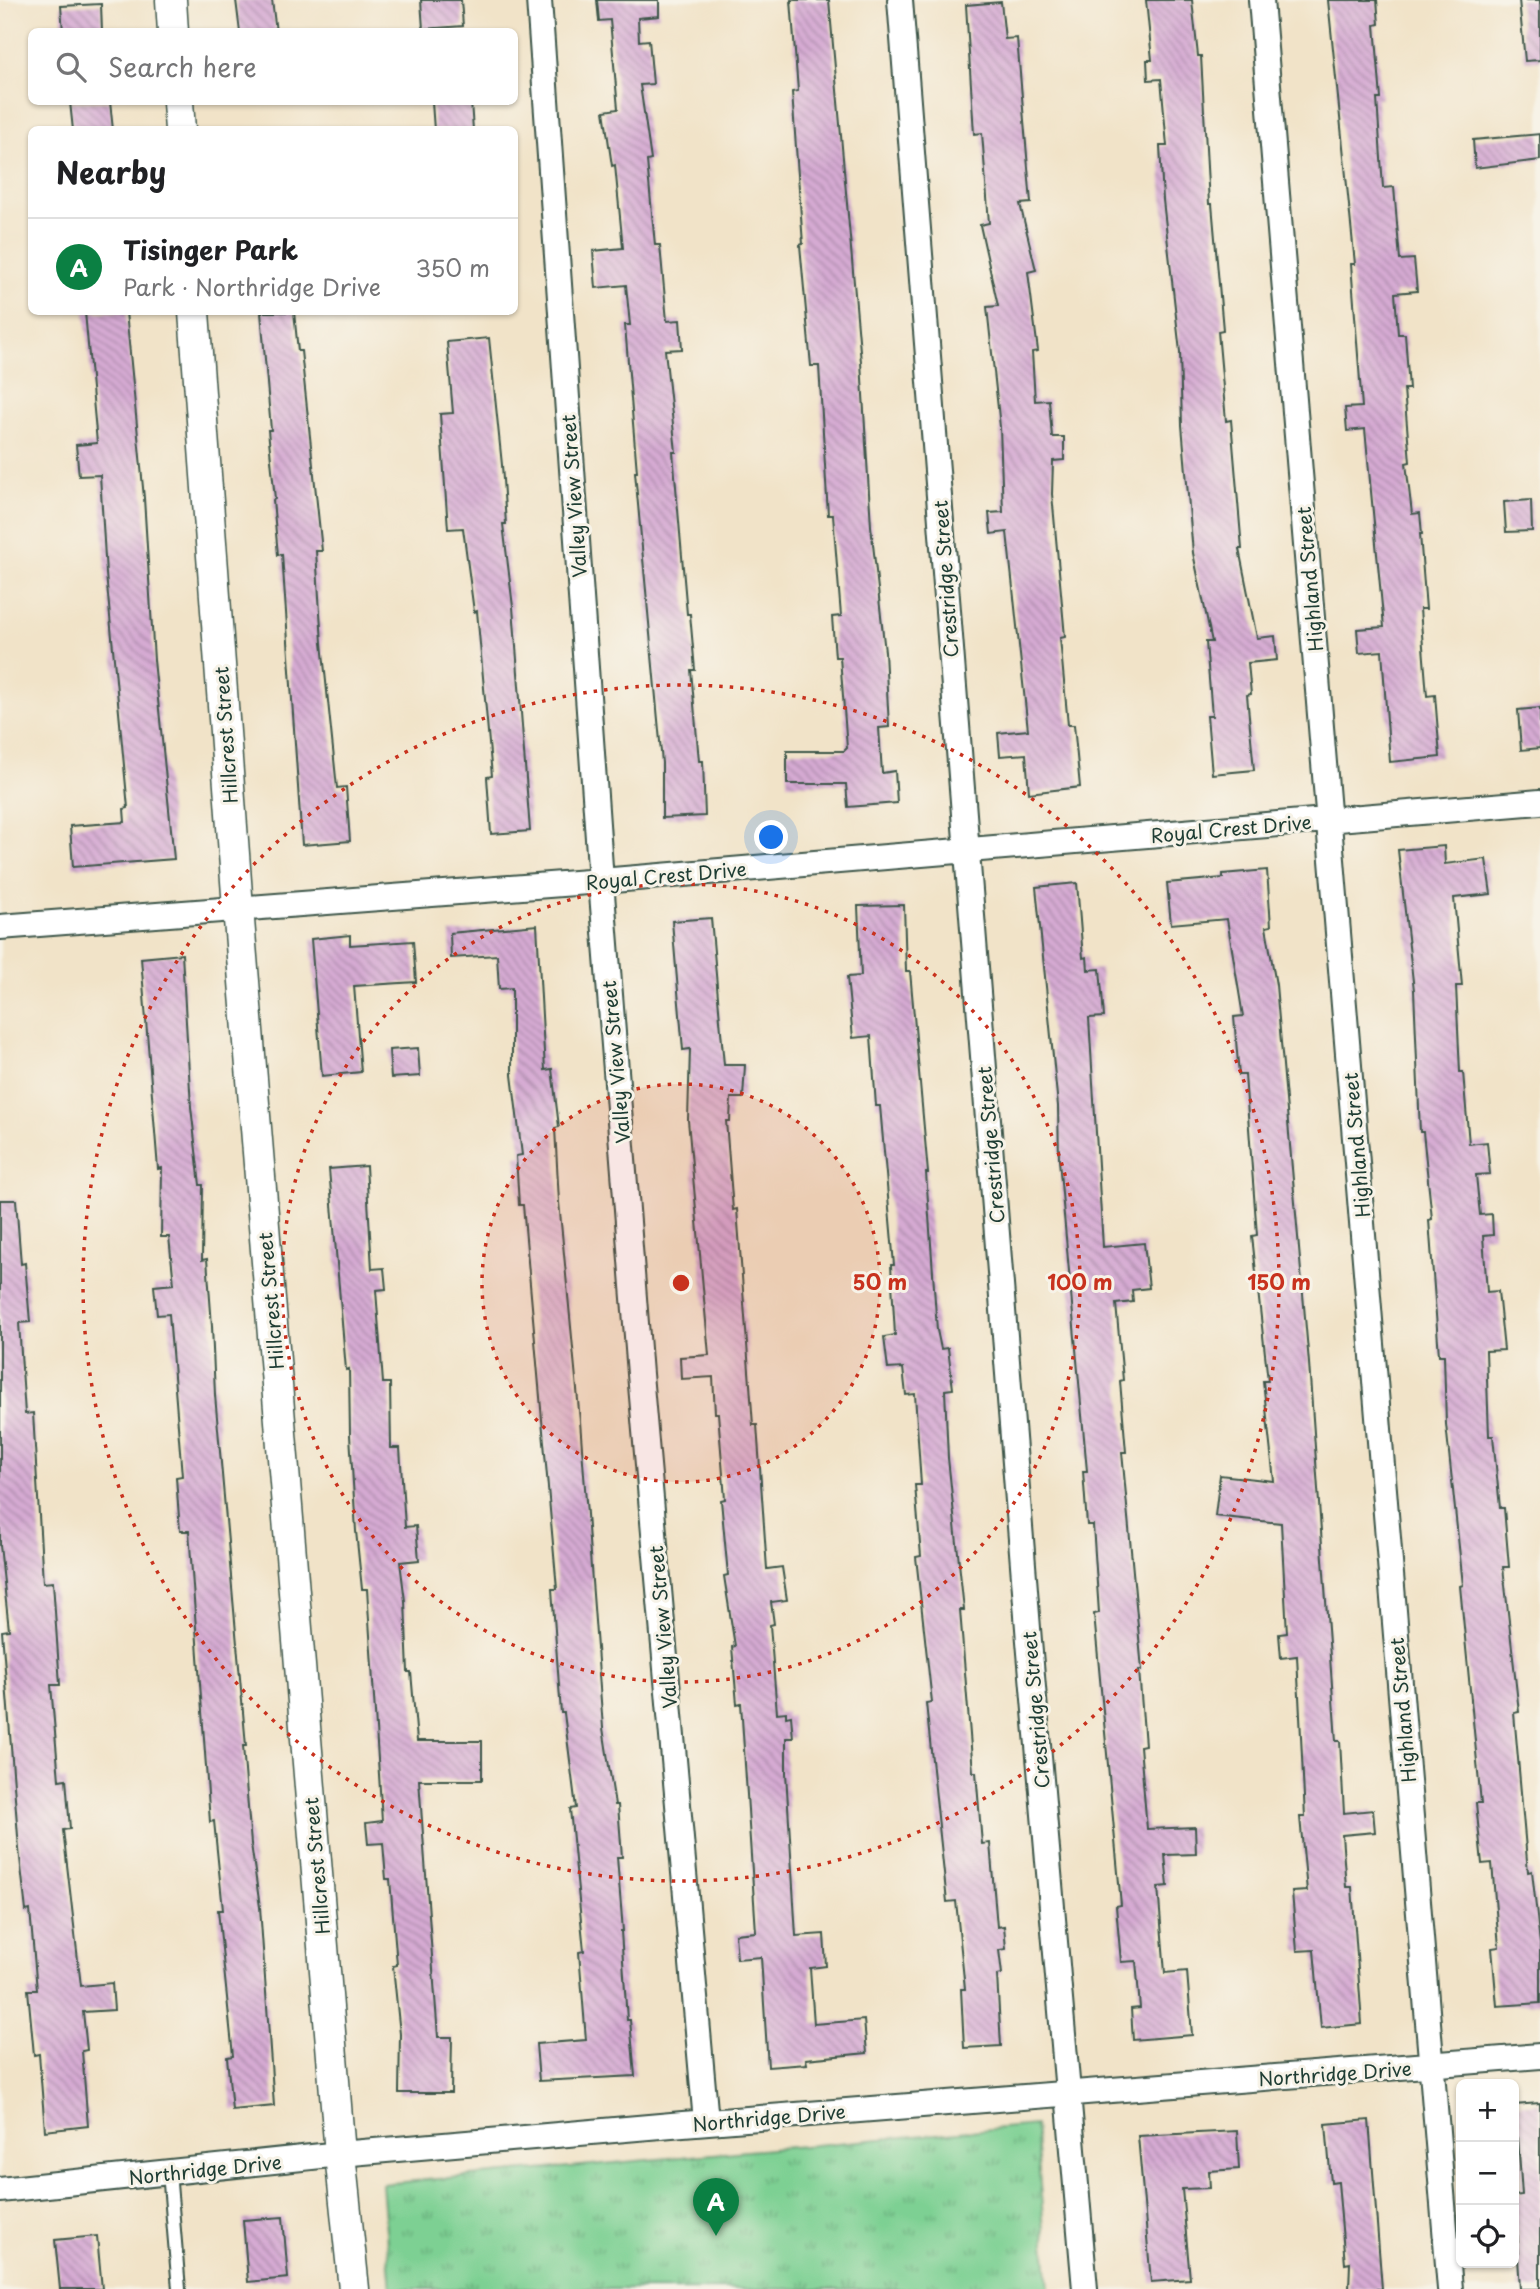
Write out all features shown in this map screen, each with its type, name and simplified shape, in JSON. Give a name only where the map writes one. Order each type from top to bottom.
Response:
[{"type":"street","points":[[171,0],[173,28]]},
{"type":"street","name":"Valley View Street","points":[[539,0],[601,881],[640,1374],[706,2122]]},
{"type":"street","name":"Crestridge Street","points":[[900,0],[966,850],[1085,2289]]},
{"type":"street","name":"Highland Street","points":[[1261,0],[1450,2289]]},
{"type":"street","points":[[178,105],[180,126]]},
{"type":"street","name":"Hillcrest Street","points":[[194,315],[238,908],[340,2154],[354,2289]]},
{"type":"street","name":"Royal Crest Drive","points":[[0,927],[601,881],[1540,802]]},
{"type":"street","name":"Northridge Drive","points":[[0,2190],[340,2154],[706,2122],[1540,2056]]},
{"type":"lane","points":[[169,2172],[179,2289]]},
{"type":"green space","points":[[1035,2125],[1049,2289],[391,2289],[382,2184]]},
{"type":"building","points":[[236,0],[272,0],[276,28],[240,28]]},
{"type":"building","points":[[421,0],[461,0],[463,26],[423,28]]},
{"type":"building","points":[[597,0],[659,0],[659,16],[638,18],[639,41],[649,40],[653,84],[640,85],[651,160],[647,161],[655,245],[660,245],[667,321],[680,320],[682,349],[665,350],[676,452],[673,452],[687,614],[690,614],[695,670],[691,670],[699,761],[703,761],[705,816],[662,818],[662,763],[635,472],[625,325],[630,325],[626,285],[596,288],[593,251],[623,248],[615,165],[612,166],[604,111],[618,109],[610,20],[599,21]]},
{"type":"building","points":[[791,0],[829,0],[861,362],[871,526],[885,652],[889,727],[879,728],[882,773],[895,771],[897,803],[848,807],[846,784],[787,784],[787,751],[844,751],[847,748],[840,657],[835,657],[832,617],[841,616],[833,515],[828,515],[819,366],[811,366],[800,245],[803,244],[792,92],[798,91]]},
{"type":"building","points":[[1146,0],[1192,0],[1198,56],[1201,56],[1209,204],[1212,204],[1223,330],[1218,331],[1226,421],[1231,420],[1242,549],[1239,549],[1257,638],[1275,636],[1277,660],[1248,663],[1251,694],[1247,695],[1254,770],[1212,774],[1207,716],[1212,716],[1206,642],[1212,642],[1193,553],[1182,425],[1180,352],[1163,200],[1160,146],[1167,146],[1161,79],[1148,80],[1147,60],[1152,60]]},
{"type":"building","points":[[1328,0],[1377,0],[1379,24],[1375,25],[1381,99],[1377,99],[1383,188],[1394,187],[1400,260],[1414,259],[1417,291],[1395,293],[1398,334],[1405,334],[1409,389],[1404,389],[1410,462],[1406,463],[1412,514],[1420,513],[1422,534],[1426,609],[1420,609],[1427,696],[1435,695],[1440,757],[1390,762],[1382,651],[1359,653],[1357,629],[1384,627],[1365,429],[1347,431],[1345,408],[1362,407],[1351,264],[1355,264]]},
{"type":"building","points":[[1519,0],[1540,0],[1540,60],[1525,61]]},
{"type":"building","points":[[1001,2],[1005,39],[1017,38],[1031,203],[1020,204],[1036,270],[1028,272],[1038,351],[1032,352],[1035,401],[1049,400],[1052,437],[1064,437],[1064,460],[1053,461],[1052,494],[1065,637],[1060,638],[1068,725],[1074,725],[1080,787],[1029,793],[1026,754],[1000,756],[998,733],[1028,730],[1007,532],[991,534],[989,513],[1003,512],[1000,427],[987,307],[998,306],[980,225],[989,223],[982,133],[974,134],[966,5]]},
{"type":"building","points":[[101,4],[102,28],[63,28],[61,6]]},
{"type":"building","points":[[70,105],[110,105],[113,126],[73,126]]},
{"type":"building","points":[[432,105],[471,105],[473,126],[434,126]]},
{"type":"building","points":[[1540,134],[1540,160],[1475,168],[1473,140]]},
{"type":"building","points":[[85,315],[126,315],[144,498],[154,660],[174,859],[73,867],[70,826],[125,822],[124,809],[128,808],[106,574],[100,475],[79,476],[76,445],[97,443]]},
{"type":"building","points":[[261,315],[294,315],[298,351],[301,351],[322,551],[316,551],[322,643],[337,788],[346,787],[350,841],[302,845],[282,554],[278,555],[273,500],[268,430],[271,430]]},
{"type":"building","points":[[489,338],[502,465],[506,524],[503,524],[513,607],[530,831],[491,834],[487,777],[492,776],[477,611],[474,612],[463,528],[448,529],[440,414],[453,413],[447,342]]},
{"type":"building","points":[[1531,500],[1532,531],[1506,532],[1504,502]]},
{"type":"building","points":[[1540,708],[1540,748],[1521,750],[1518,710]]},
{"type":"building","points":[[1444,846],[1445,864],[1486,859],[1491,894],[1454,898],[1462,986],[1456,986],[1460,1072],[1463,1072],[1469,1144],[1487,1142],[1490,1174],[1476,1175],[1480,1215],[1492,1214],[1493,1235],[1483,1236],[1487,1292],[1498,1291],[1504,1350],[1486,1351],[1489,1436],[1493,1436],[1500,1508],[1504,1508],[1509,1567],[1503,1567],[1519,1712],[1514,1713],[1528,1872],[1532,1871],[1540,1944],[1540,2003],[1497,2006],[1492,1948],[1499,1947],[1492,1863],[1482,1864],[1476,1803],[1481,1803],[1460,1586],[1463,1585],[1446,1424],[1444,1355],[1439,1355],[1429,1220],[1432,1219],[1423,1132],[1420,1132],[1414,990],[1398,850]]},
{"type":"building","points":[[1267,870],[1271,926],[1266,927],[1276,985],[1344,1813],[1373,1810],[1375,1832],[1342,1835],[1346,1887],[1352,1887],[1362,2024],[1321,2028],[1314,1950],[1297,1951],[1292,1892],[1307,1891],[1300,1817],[1305,1817],[1297,1656],[1281,1658],[1279,1634],[1287,1633],[1281,1523],[1215,1516],[1220,1475],[1274,1481],[1263,1381],[1268,1381],[1252,1236],[1257,1235],[1245,1075],[1239,1075],[1234,1017],[1243,1016],[1227,919],[1171,924],[1167,883],[1223,878],[1223,874]]},
{"type":"building","points":[[1077,883],[1083,958],[1087,957],[1088,970],[1100,969],[1104,1017],[1089,1018],[1103,1247],[1144,1243],[1149,1288],[1132,1290],[1133,1302],[1116,1304],[1126,1452],[1122,1452],[1142,1670],[1139,1670],[1145,1745],[1140,1746],[1147,1829],[1195,1827],[1196,1854],[1165,1855],[1168,1886],[1158,1887],[1165,1973],[1187,1971],[1192,2035],[1133,2040],[1131,2009],[1140,2008],[1136,1961],[1121,1962],[1116,1906],[1121,1905],[1094,1614],[1099,1613],[1093,1525],[1087,1525],[1083,1471],[1087,1471],[1059,1160],[1058,1106],[1036,887]]},
{"type":"building","points":[[904,905],[906,971],[910,971],[928,1173],[937,1330],[941,1349],[948,1348],[953,1389],[945,1390],[948,1458],[964,1610],[960,1610],[973,1772],[976,1772],[982,1844],[990,1843],[997,1927],[1004,1926],[1006,1949],[999,1950],[1002,1974],[997,1975],[1001,2046],[964,2048],[961,1989],[965,1989],[956,1901],[947,1902],[926,1703],[932,1702],[916,1557],[921,1556],[915,1485],[921,1485],[915,1394],[906,1395],[903,1368],[888,1369],[884,1337],[895,1335],[891,1265],[894,1265],[880,1106],[876,1106],[871,1036],[853,1038],[847,977],[861,976],[858,906]]},
{"type":"building","points":[[711,918],[724,1065],[745,1065],[743,1098],[731,1098],[730,1121],[726,1121],[733,1210],[737,1209],[753,1425],[757,1425],[767,1569],[782,1567],[787,1600],[771,1602],[774,1624],[770,1625],[777,1713],[786,1712],[786,1717],[791,1716],[793,1738],[786,1738],[786,1773],[796,1936],[824,1934],[826,1966],[810,1968],[814,2024],[864,2020],[867,2053],[806,2059],[807,2064],[768,2067],[761,1957],[737,1959],[735,1934],[756,1932],[741,1703],[737,1704],[732,1647],[735,1646],[724,1576],[728,1575],[721,1500],[725,1499],[718,1413],[715,1413],[713,1377],[681,1379],[680,1357],[709,1355],[688,1120],[690,1049],[683,1050],[672,921]]},
{"type":"building","points":[[537,925],[545,1070],[552,1069],[559,1127],[555,1128],[559,1202],[580,1421],[603,1728],[615,1805],[618,1805],[622,1857],[617,1857],[621,1931],[627,2020],[630,2020],[635,2076],[539,2081],[536,2044],[586,2040],[579,1952],[584,1951],[570,1809],[576,1808],[564,1713],[561,1713],[552,1589],[557,1589],[523,1205],[519,1205],[516,1156],[522,1155],[512,1075],[512,988],[499,989],[497,955],[451,958],[450,933]]},
{"type":"building","points":[[350,935],[350,945],[413,941],[416,982],[354,986],[361,1072],[322,1076],[311,939]]},
{"type":"building","points":[[182,954],[191,1107],[200,1185],[203,1185],[202,1260],[207,1259],[215,1395],[246,1746],[243,1746],[251,1844],[260,1907],[274,2106],[232,2110],[227,2057],[233,2056],[218,1910],[223,1910],[214,1821],[210,1822],[189,1531],[180,1531],[176,1477],[182,1476],[169,1314],[157,1315],[154,1286],[174,1284],[169,1237],[161,1237],[162,1168],[158,1169],[141,958]]},
{"type":"building","points":[[418,1048],[420,1076],[391,1078],[389,1050]]},
{"type":"building","points":[[366,1166],[372,1269],[384,1268],[386,1289],[376,1290],[383,1383],[390,1383],[391,1448],[400,1448],[405,1527],[416,1526],[419,1560],[400,1562],[405,1601],[408,1672],[411,1672],[417,1741],[482,1741],[482,1780],[419,1780],[438,2037],[452,2037],[451,2093],[399,2093],[400,2034],[393,1966],[397,1965],[390,1879],[386,1879],[383,1843],[368,1844],[366,1823],[382,1821],[367,1589],[362,1589],[356,1531],[349,1369],[346,1370],[329,1169]]},
{"type":"building","points":[[0,1200],[16,1200],[21,1264],[25,1263],[30,1322],[19,1323],[25,1414],[33,1413],[43,1583],[53,1582],[60,1685],[51,1685],[59,1780],[66,1779],[70,1829],[63,1830],[81,1986],[112,1983],[114,2010],[83,2012],[87,2050],[82,2051],[88,2126],[45,2131],[39,2054],[34,2055],[28,1990],[37,1990],[30,1910],[26,1911],[19,1849],[2,1631],[9,1630],[0,1545]]},
{"type":"building","points":[[1540,2103],[1540,2289],[1520,2289],[1519,2195],[1522,2195],[1519,2105]]},
{"type":"building","points":[[1369,2120],[1382,2289],[1349,2289],[1350,2263],[1345,2264],[1338,2182],[1331,2183],[1326,2124]]},
{"type":"building","points":[[1237,2131],[1239,2169],[1209,2171],[1210,2188],[1182,2189],[1190,2279],[1151,2282],[1138,2136]]},
{"type":"building","points":[[283,2217],[288,2278],[248,2282],[243,2220]]},
{"type":"building","points":[[97,2236],[102,2289],[60,2289],[55,2240]]},
{"type":"place","name":"Tisinger Park","points":[[716,2236]]}]
